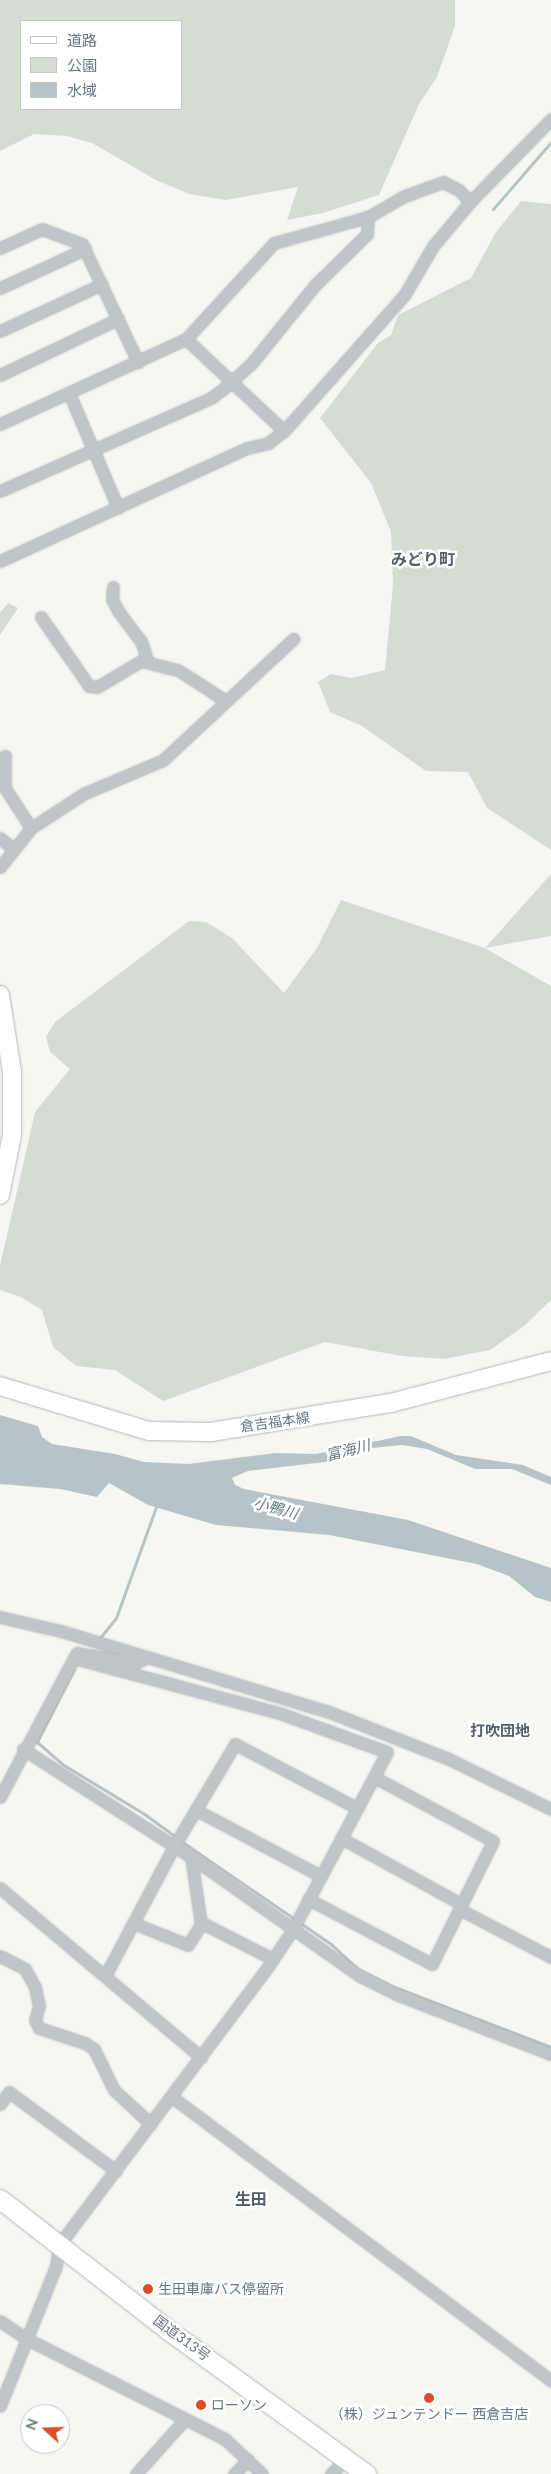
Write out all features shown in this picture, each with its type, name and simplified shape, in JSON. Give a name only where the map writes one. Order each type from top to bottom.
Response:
[{"type":"highway","name":"国道313号","points":[[0,2198],[168,2330],[366,2474]]},
{"type":"main road","points":[[0,995],[12,1072],[5,1111],[5,1156],[0,1195]]},
{"type":"main road","name":"倉吉福本線","points":[[0,1386],[149,1431],[211,1432],[391,1403],[551,1360]]},
{"type":"street","points":[[0,561],[247,448],[268,443],[284,431],[405,294],[433,246],[470,202],[551,119]]},
{"type":"street","points":[[0,424],[186,339],[274,243],[368,217],[402,197],[442,182],[459,190],[470,202]]},
{"type":"street","points":[[0,491],[211,398],[251,364],[315,285],[367,234],[368,217]]},
{"type":"street","points":[[0,248],[42,229],[82,244],[138,362]]},
{"type":"street","points":[[0,288],[85,249]]},
{"type":"street","points":[[0,331],[102,284]]},
{"type":"street","points":[[0,375],[118,319]]},
{"type":"street","points":[[186,339],[233,381],[284,431]]},
{"type":"street","points":[[68,393],[118,508]]},
{"type":"street","points":[[114,586],[112,599],[118,611],[141,642],[148,662]]},
{"type":"street","points":[[41,617],[89,686],[98,687],[125,669],[142,661],[178,670],[226,701]]},
{"type":"street","points":[[0,867],[12,848],[31,828],[83,794],[163,760],[293,638]]},
{"type":"street","points":[[0,759],[5,756],[5,788],[31,828]]},
{"type":"street","points":[[0,838],[12,848]]},
{"type":"street","points":[[0,1617],[61,1631],[149,1657],[395,1736],[551,1809]]},
{"type":"street","points":[[1,1792],[77,1653],[135,1663],[149,1657]]},
{"type":"street","points":[[0,2406],[25,2338],[56,2266],[59,2245],[172,2097],[293,1929],[387,1752],[279,1713],[74,1658]]},
{"type":"street","points":[[105,1976],[174,1846],[235,1744],[357,1808]]},
{"type":"street","points":[[23,1749],[174,1846],[360,1976],[396,1994],[551,2054]]},
{"type":"street","points":[[308,1900],[432,1964],[493,1840],[374,1777]]},
{"type":"street","points":[[196,1810],[321,1876]]},
{"type":"street","points":[[341,1838],[551,1957]]},
{"type":"street","points":[[133,1923],[188,1945],[200,1922],[190,1858]]},
{"type":"street","points":[[0,1888],[201,2057]]},
{"type":"street","points":[[200,1922],[273,1959]]},
{"type":"street","points":[[0,1956],[25,1969],[35,1986],[39,2006],[35,2020],[39,2028],[85,2043],[94,2049],[114,2090],[152,2124]]},
{"type":"street","points":[[0,2104],[9,2092],[116,2171]]},
{"type":"street","points":[[172,2097],[551,2381]]},
{"type":"street","points":[[0,2321],[25,2338],[225,2439],[262,2474]]},
{"type":"street","points":[[136,2474],[185,2419]]},
{"type":"street","points":[[331,2474],[346,2459]]},
{"type":"street","points":[[234,2474],[248,2460]]},
{"type":"green space","points":[[0,0],[455,0],[455,26],[437,77],[419,104],[379,195],[323,213],[287,220],[298,187],[226,200],[189,194],[156,180],[92,143],[67,136],[34,134],[0,151]]},
{"type":"green space","points":[[521,201],[551,204],[551,850],[487,808],[468,772],[426,771],[362,726],[330,712],[318,682],[331,674],[352,678],[385,670],[393,585],[391,532],[371,483],[320,418],[378,343],[391,335],[398,315],[471,278],[496,232]]},
{"type":"green space","points":[[8,603],[18,608],[0,635],[0,613]]},
{"type":"green space","points":[[551,874],[551,936],[485,948]]},
{"type":"green space","points":[[341,900],[485,948],[551,986],[551,1300],[524,1326],[490,1350],[444,1359],[402,1356],[325,1342],[163,1401],[115,1370],[76,1366],[53,1347],[42,1310],[21,1297],[0,1290],[0,1266],[35,1112],[70,1069],[50,1052],[46,1037],[55,1022],[189,921],[206,922],[232,938],[284,993],[317,948]]},
{"type":"water","points":[[0,1415],[38,1426],[42,1437],[52,1444],[115,1454],[144,1462],[188,1464],[276,1453],[316,1454],[401,1436],[411,1436],[456,1455],[523,1465],[551,1477],[551,1485],[512,1469],[475,1469],[427,1449],[402,1445],[362,1449],[342,1460],[248,1471],[232,1478],[235,1485],[244,1489],[408,1520],[551,1568],[551,1602],[535,1597],[509,1576],[477,1564],[329,1535],[216,1525],[148,1505],[109,1483],[97,1497],[60,1489],[0,1484]]},
{"type":"waterway","points":[[493,209],[551,142]]},
{"type":"waterway","points":[[99,1639],[116,1618],[157,1504]]},
{"type":"waterway","points":[[74,1669],[37,1742],[62,1764],[143,1813],[176,1837]]},
{"type":"waterway","points":[[181,1841],[331,1944],[358,1969],[394,1987],[551,2047]]},
{"type":"place","name":"生田車庫バス停留所","points":[[148,2289]]},
{"type":"place","name":"（株）ジュンテンドー 西倉吉店","points":[[429,2398]]},
{"type":"place","name":"ローソン","points":[[201,2405]]},
{"type":"district","name":"みどり町","points":[[423,559]]},
{"type":"district","name":"打吹団地","points":[[500,1731]]},
{"type":"district","name":"生田","points":[[251,2199]]},
{"type":"water label","name":"富海川","points":[[348,1450]]},
{"type":"water label","name":"小鴨川","points":[[276,1508]]}]
